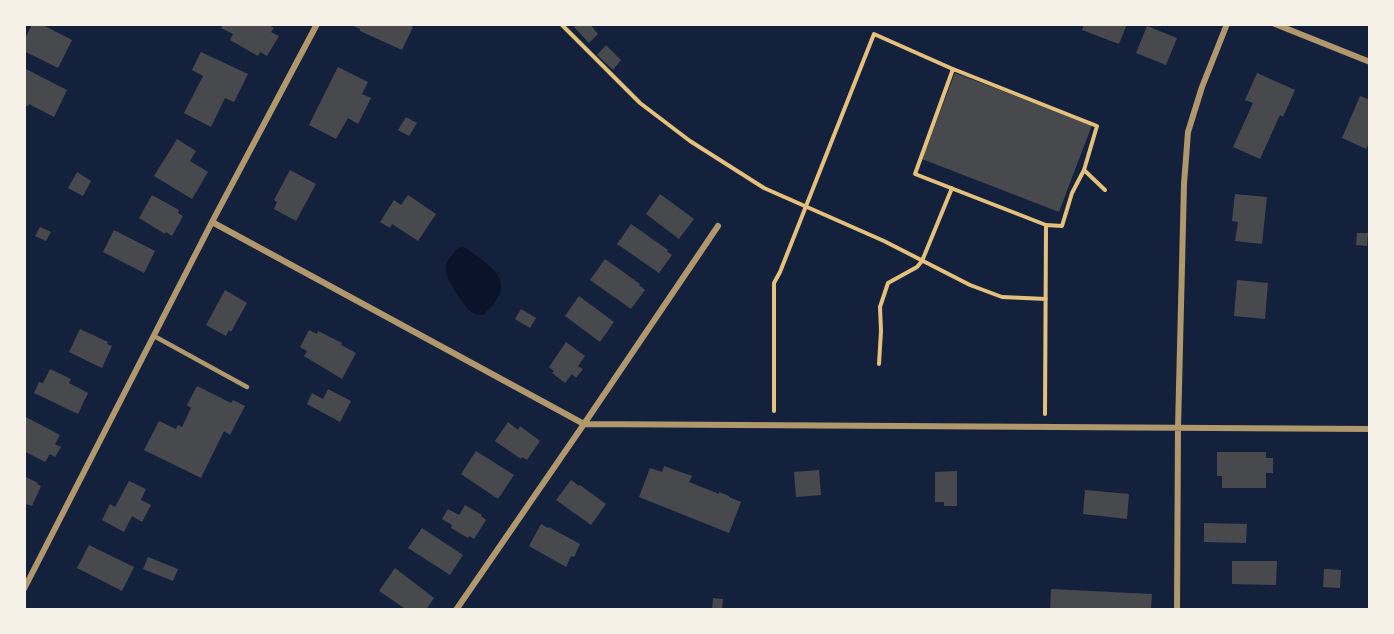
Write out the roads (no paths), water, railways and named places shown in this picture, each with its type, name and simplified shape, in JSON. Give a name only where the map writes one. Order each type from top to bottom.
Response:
[{"type":"street","points":[[24,589],[316,24]]},
{"type":"street","points":[[1178,610],[1178,429],[1184,184],[1188,132],[1202,87],[1227,24]]},
{"type":"street","points":[[1275,24],[1370,62]]},
{"type":"street","points":[[212,222],[584,424],[1370,429]]},
{"type":"street","points":[[456,610],[718,226]]},
{"type":"lane","points":[[154,336],[247,387]]},
{"type":"water","points":[[461,247],[466,248],[486,263],[499,277],[500,294],[483,315],[475,314],[467,308],[455,292],[446,274],[449,260]]}]
